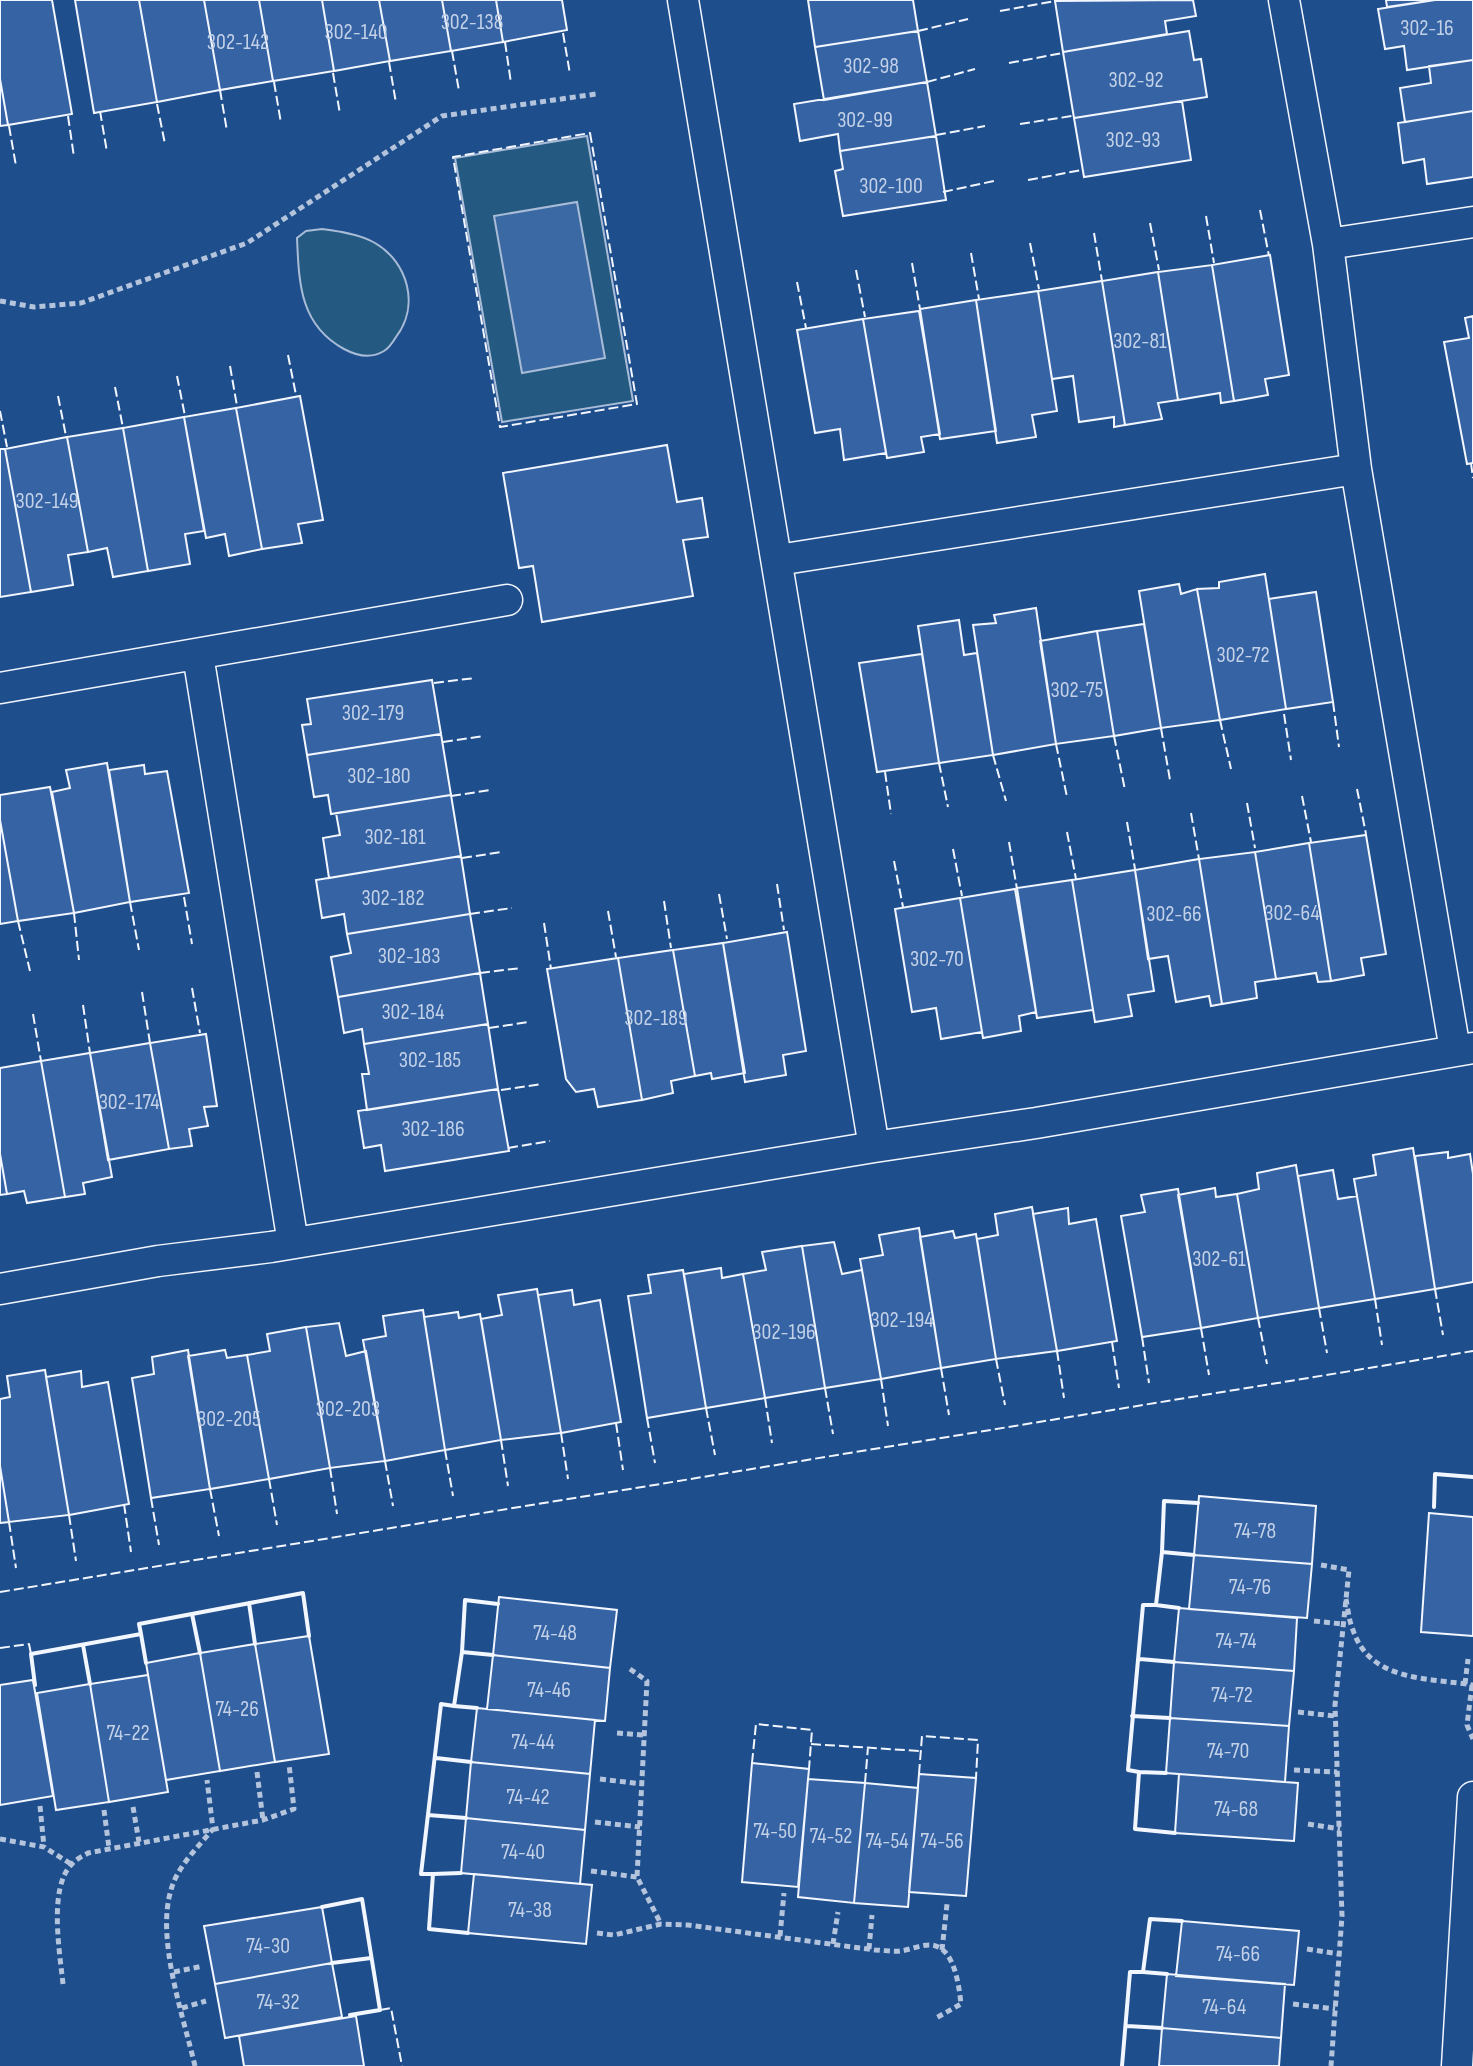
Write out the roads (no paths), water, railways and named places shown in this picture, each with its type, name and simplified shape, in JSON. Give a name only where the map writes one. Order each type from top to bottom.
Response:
[{"type":"lane","points":[[683,0],[874,1147]]},
{"type":"lane","points":[[0,1289],[158,1261],[293,1243],[1036,1123],[1464,1049],[1356,469],[1328,244],[1284,0]]},
{"type":"lane","points":[[1328,244],[1473,222]]},
{"type":"lane","points":[[778,560],[1356,469]]},
{"type":"lane","points":[[0,688],[507,600]]},
{"type":"lane","points":[[198,655],[293,1243]]},
{"type":"lane","points":[[1457,2066],[1473,1797]]}]
